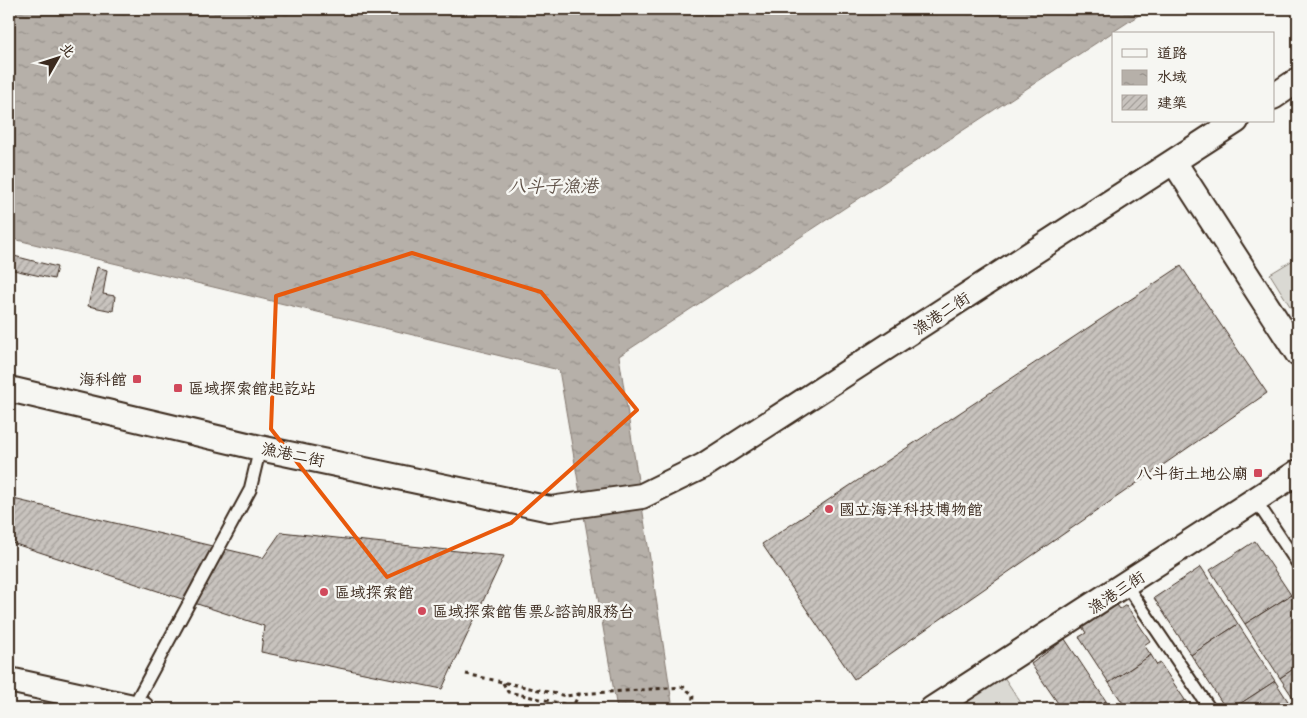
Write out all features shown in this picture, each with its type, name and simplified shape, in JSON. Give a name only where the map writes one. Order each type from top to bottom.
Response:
[{"type":"street","points":[[1274,96],[1298,80]]},
{"type":"street","name":"漁港二街","points":[[9,389],[260,448],[550,509],[642,496],[704,466],[1234,122]]},
{"type":"street","points":[[1174,162],[1298,354]]},
{"type":"street","name":"漁港三街","points":[[932,709],[1256,501],[1298,472]]},
{"type":"street","points":[[9,680],[138,708]]},
{"type":"lane","points":[[138,708],[250,490],[260,448]]},
{"type":"lane","points":[[1256,501],[1298,564]]},
{"type":"lane","points":[[1126,585],[1210,709]]},
{"type":"path","points":[[466,674],[566,696],[684,686],[693,696],[692,709]]},
{"type":"path","points":[[503,683],[508,692],[573,706],[579,694]]},
{"type":"highlighted area","points":[[412,253],[541,292],[637,410],[511,523],[387,577],[271,429],[276,296]]},
{"type":"shaded area","points":[[1298,257],[1298,319],[1270,274]]},
{"type":"shaded area","points":[[1004,677],[1025,709],[957,709]]},
{"type":"water","name":"八斗子漁港","points":[[9,9],[1148,9],[619,356],[673,709],[617,709],[559,370],[9,238]]},
{"type":"building","points":[[10,255],[57,267],[54,279],[9,269]]},
{"type":"building","points":[[1181,266],[1267,393],[854,679],[762,544]]},
{"type":"building","points":[[97,267],[107,270],[103,294],[115,296],[113,311],[88,306]]},
{"type":"building","name":"區域探索館","points":[[9,498],[263,558],[281,532],[504,556],[442,689],[261,652],[264,626],[9,542]]},
{"type":"building","points":[[1255,541],[1291,595],[1245,624],[1210,570]]},
{"type":"building","points":[[1201,567],[1238,624],[1191,655],[1154,598]]},
{"type":"building","points":[[1291,595],[1298,606],[1298,666],[1280,678],[1245,624]]},
{"type":"building","points":[[1113,599],[1120,609],[1126,605],[1150,641],[1144,645],[1151,655],[1109,683],[1079,637],[1086,633],[1079,622]]},
{"type":"building","points":[[1238,624],[1275,681],[1232,709],[1226,709],[1191,655]]},
{"type":"building","points":[[1065,639],[1106,701],[1093,709],[1062,709],[1031,664]]},
{"type":"building","points":[[1151,655],[1157,665],[1160,663],[1185,700],[1172,709],[1127,709],[1109,683]]},
{"type":"building","points":[[1298,666],[1298,705],[1280,678]]},
{"type":"building","points":[[1275,681],[1293,709],[1232,709]]},
{"type":"building","points":[[1185,700],[1191,709],[1172,709]]},
{"type":"building","points":[[1106,701],[1111,709],[1093,709]]},
{"type":"place","name":"海科館","points":[[137,379]]},
{"type":"place","name":"區域探索館起訖站","points":[[178,388]]},
{"type":"place","name":"八斗街土地公廟","points":[[1258,473]]},
{"type":"place","name":"國立海洋科技博物館","points":[[829,509]]},
{"type":"place","name":"區域探索館","points":[[324,592]]},
{"type":"place","name":"區域探索館售票&諮詢服務台","points":[[422,611]]}]
